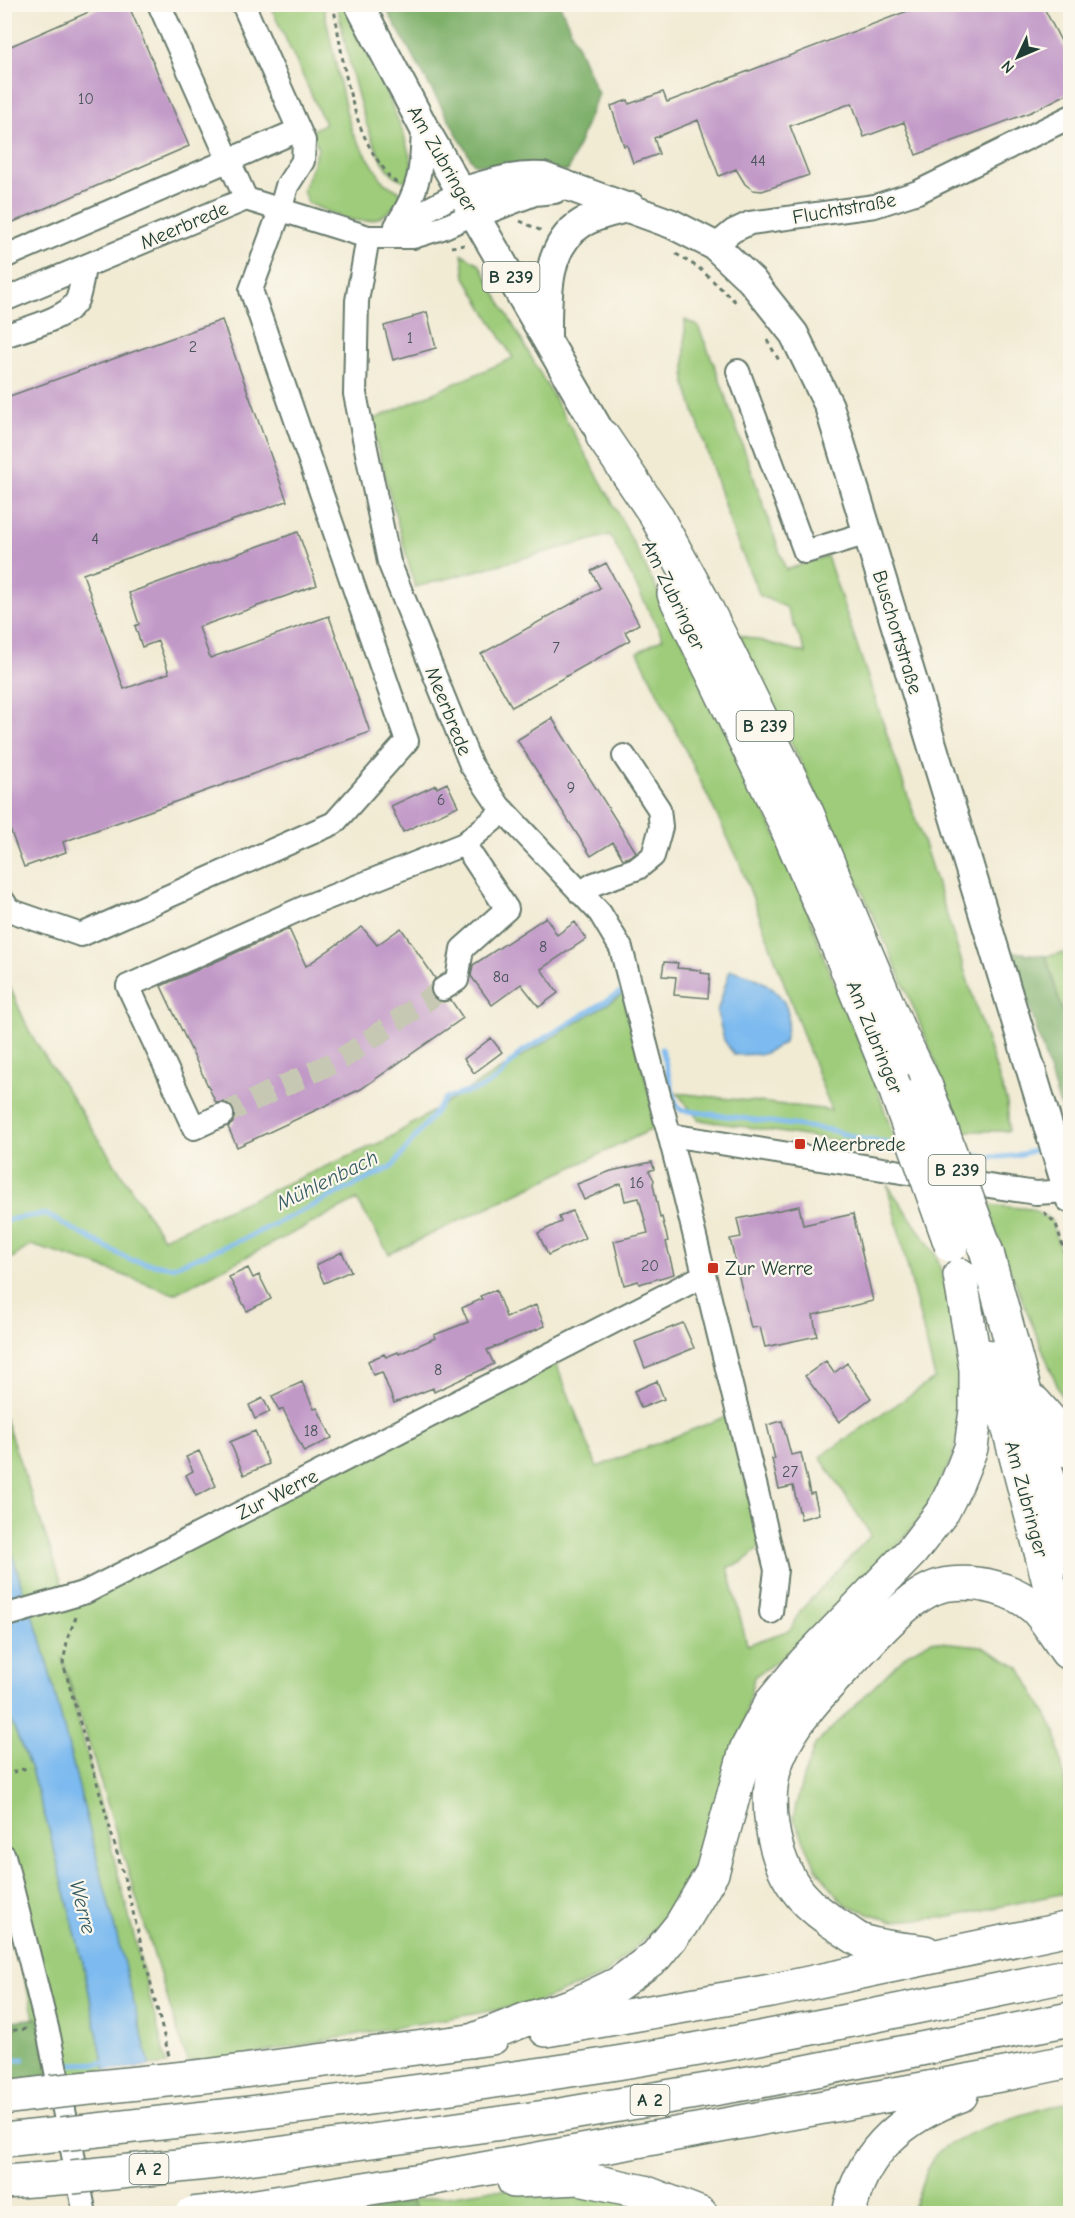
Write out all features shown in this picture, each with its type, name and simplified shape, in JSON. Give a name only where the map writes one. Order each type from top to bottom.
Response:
[{"type":"highway","name":"Am Zubringer","points":[[603,437],[629,501],[782,817],[830,927],[892,1080],[951,1245],[1006,1418],[1069,1659]]},
{"type":"highway","name":"Am Zubringer","points":[[603,437],[655,514],[743,681],[805,808],[898,1029],[926,1087],[987,1253],[1071,1558]]},
{"type":"highway","points":[[471,2041],[527,2019],[574,2005],[618,1984],[656,1956],[681,1925],[712,1873],[746,1750],[771,1703],[804,1663],[912,1551],[943,1511],[957,1483],[971,1448],[976,1410],[976,1369],[960,1275]]},
{"type":"highway","points":[[1026,1394],[1056,1427],[1071,1451]]},
{"type":"highway","points":[[947,1954],[895,1948],[862,1940],[824,1918],[799,1893],[781,1860],[770,1822],[771,1788],[778,1756],[790,1732],[812,1703],[891,1619],[920,1595],[948,1584],[978,1584],[1007,1591],[1035,1608],[1069,1659]]},
{"type":"highway","points":[[4,2098],[206,2076],[603,2021],[771,1991],[1071,1928]]},
{"type":"highway","name":"A 2","points":[[4,2140],[341,2102],[600,2065],[855,2020],[1071,1975]]},
{"type":"highway","name":"A 2","points":[[4,2182],[226,2161],[560,2115],[766,2080],[1071,2019]]},
{"type":"highway","points":[[192,2214],[435,2178],[1071,2061]]},
{"type":"highway","points":[[849,2214],[862,2173],[883,2144],[907,2122],[932,2105],[1027,2070]]},
{"type":"highway","points":[[435,2178],[464,2183],[579,2178],[644,2192],[701,2214]]},
{"type":"main road","name":"Am Zubringer","points":[[359,4],[423,126],[603,437]]},
{"type":"main road","name":"Buschortstraße","points":[[474,214],[534,191],[571,187],[631,207],[672,224],[715,246],[752,281],[794,334],[829,406],[1069,1194]]},
{"type":"main road","points":[[547,340],[550,276],[555,256],[563,243],[570,233],[582,223],[600,214],[631,207]]},
{"type":"street","points":[[159,4],[246,199]]},
{"type":"street","points":[[4,902],[9,910],[81,935],[334,824],[407,741],[250,290],[287,186],[303,161],[304,141],[243,4]]},
{"type":"street","name":"Fluchtstraße","points":[[715,246],[732,231],[750,223],[875,206],[918,192],[1071,117]]},
{"type":"street","points":[[382,233],[408,208],[417,188],[422,156],[423,126]]},
{"type":"street","points":[[4,257],[299,130]]},
{"type":"street","name":"Meerbrede","points":[[4,300],[246,199],[280,211],[382,233],[413,237],[448,237],[474,214]]},
{"type":"street","points":[[382,233],[474,214]]},
{"type":"street","name":"Meerbrede","points":[[382,233],[357,301],[355,394],[389,562],[471,765],[504,811],[600,913],[621,948],[670,1135],[776,1570],[771,1612]]},
{"type":"street","points":[[4,336],[62,315],[72,308],[78,299],[84,267]]},
{"type":"street","points":[[738,371],[805,552],[868,533]]},
{"type":"street","points":[[580,892],[594,884],[638,868],[653,856],[661,827],[659,809],[624,756]]},
{"type":"street","points":[[222,1115],[194,1128],[128,986],[305,907],[465,844],[504,811]]},
{"type":"street","points":[[443,989],[457,980],[462,949],[507,909],[465,844]]},
{"type":"street","points":[[670,1135],[1036,1193],[1069,1194]]},
{"type":"street","name":"Zur Werre","points":[[4,1616],[86,1592],[703,1276]]},
{"type":"street","points":[[4,1856],[49,2036],[85,2214]]},
{"type":"path","points":[[333,4],[349,88],[360,126],[376,159],[392,180],[417,188]]},
{"type":"path","points":[[474,214],[522,221],[563,243]]},
{"type":"path","points":[[673,252],[699,268],[742,307]]},
{"type":"path","points":[[761,332],[784,370]]},
{"type":"path","points":[[1036,1193],[1040,1210],[1050,1216],[1056,1224],[1071,1269]]},
{"type":"path","points":[[86,1592],[68,1637],[63,1663],[127,1888],[171,2063]]},
{"type":"path","points":[[4,1775],[30,1767]]},
{"type":"green space","points":[[270,5],[323,5],[353,134],[384,183],[404,194],[382,216],[360,221],[348,219],[308,203],[303,191],[318,149],[312,130],[325,124]]},
{"type":"green space","points":[[337,5],[344,5],[403,132],[412,163],[409,182],[396,177],[385,165],[375,146],[358,97]]},
{"type":"green space","points":[[384,5],[560,5],[598,94],[568,171],[474,164]]},
{"type":"green space","points":[[462,254],[479,264],[614,505],[694,663],[796,878],[827,966],[873,1076],[898,1150],[699,1120],[677,1093],[831,1110],[739,861],[638,652],[663,638],[610,535],[415,587],[370,421],[513,358],[465,277]]},
{"type":"green space","points":[[685,320],[698,326],[716,369],[786,570],[827,556],[924,844],[1007,1103],[1009,1131],[961,1131],[912,1004],[885,942],[739,635],[806,653],[786,607],[760,596],[733,532],[685,383]]},
{"type":"green space","points":[[1013,952],[1046,956],[1070,1037],[1070,1139]]},
{"type":"green space","points":[[1070,952],[1070,1037],[1046,956]]},
{"type":"green space","points":[[4,974],[31,1035],[163,1238],[386,1140],[625,993],[657,1127],[389,1254],[357,1200],[174,1294],[96,1265],[31,1245],[5,1263]]},
{"type":"green space","points":[[887,1184],[936,1255],[949,1296],[962,1381],[959,1429],[952,1458],[925,1511],[903,1540],[803,1643],[754,1677],[742,1733],[702,1861],[666,1919],[605,1975],[535,2003],[246,2056],[187,2062],[62,1657],[167,2064],[150,2066],[40,1635],[25,1598],[5,1526],[4,1416],[64,1589],[554,1358],[597,1467],[730,1415],[761,1547],[741,1563],[728,1567],[747,1645],[790,1630],[801,1610],[871,1535],[820,1457],[935,1378]]},
{"type":"green space","points":[[988,1205],[1031,1209],[1051,1220],[1070,1282],[1070,1412],[1005,1258]]},
{"type":"green space","points":[[931,1641],[981,1646],[1020,1668],[1056,1732],[1070,1815],[1070,1892],[950,1917],[891,1921],[844,1904],[817,1869],[793,1817],[803,1778],[815,1745],[907,1654]]},
{"type":"green space","points":[[4,1704],[30,1767],[50,1833],[83,1963],[105,2071],[48,2077],[5,1894]]},
{"type":"green space","points":[[39,2018],[48,2077],[5,2083],[4,2022]]},
{"type":"green space","points":[[1070,2101],[1070,2213],[911,2213],[931,2163],[943,2148],[958,2139],[997,2123]]},
{"type":"green space","points":[[550,2189],[618,2198],[667,2213],[418,2214],[411,2201],[487,2190]]},
{"type":"green space","points":[[411,2201],[418,2213],[326,2213]]},
{"type":"water","points":[[730,970],[757,979],[774,990],[780,997],[788,1014],[784,1043],[763,1054],[734,1055],[724,1040],[717,1012]]},
{"type":"water","name":"Werre","points":[[4,1526],[25,1598],[40,1635],[150,2066],[105,2071],[83,1963],[50,1833],[30,1767],[4,1704]]},
{"type":"pier","points":[[153,2066],[191,2214],[138,2214],[102,2071]]},
{"type":"building","points":[[107,4],[128,4],[189,146],[4,226],[4,49]]},
{"type":"building","points":[[926,4],[1042,4],[1071,61],[1071,92],[1031,112],[916,155],[904,122],[864,137],[852,103],[790,126],[809,175],[762,191],[753,190],[745,184],[736,169],[719,176],[698,120],[654,138],[659,154],[633,163],[627,145],[624,146],[611,106],[628,100],[629,104],[663,92],[667,102]]},
{"type":"building","points":[[427,312],[436,348],[393,360],[384,326]]},
{"type":"building","points":[[222,320],[287,501],[83,574],[124,689],[169,673],[158,641],[142,647],[135,626],[139,624],[129,593],[298,532],[317,585],[199,627],[210,658],[329,616],[370,732],[63,842],[66,852],[24,867],[4,813],[4,398]]},
{"type":"building","points":[[606,563],[639,624],[625,632],[630,640],[512,707],[481,654],[600,588],[591,571]]},
{"type":"building","points":[[552,718],[636,852],[631,856],[623,859],[613,842],[591,856],[517,740]]},
{"type":"building","points":[[447,783],[458,806],[403,832],[391,806],[436,785],[437,788]]},
{"type":"building","points":[[546,917],[557,935],[575,922],[586,939],[541,969],[558,993],[539,1007],[521,984],[492,1005],[471,976],[473,965]]},
{"type":"building","points":[[362,927],[377,945],[401,928],[435,978],[430,989],[432,997],[443,1002],[451,1000],[463,1018],[361,1089],[237,1147],[228,1127],[233,1123],[235,1117],[234,1109],[224,1102],[216,1103],[161,986],[289,929],[306,966]]},
{"type":"building","points":[[664,962],[678,963],[677,968],[701,970],[701,973],[710,974],[708,998],[674,995],[676,977],[662,976]]},
{"type":"building","points":[[491,1038],[502,1052],[474,1073],[464,1059]]},
{"type":"building","points":[[652,1162],[654,1169],[649,1171],[654,1180],[660,1218],[662,1217],[674,1274],[639,1284],[638,1281],[624,1285],[614,1241],[648,1233],[639,1198],[625,1201],[621,1183],[584,1200],[577,1184],[611,1171]]},
{"type":"building","points":[[799,1206],[803,1225],[853,1214],[873,1301],[813,1315],[817,1336],[765,1347],[760,1327],[751,1328],[730,1239],[741,1237],[737,1219]]},
{"type":"building","points":[[572,1211],[585,1238],[548,1255],[538,1233],[561,1222],[559,1217]]},
{"type":"building","points":[[342,1252],[351,1271],[324,1283],[316,1265]]},
{"type":"building","points":[[248,1268],[253,1278],[259,1275],[271,1299],[247,1311],[229,1277]]},
{"type":"building","points":[[496,1290],[506,1317],[536,1305],[545,1326],[487,1350],[494,1364],[434,1392],[433,1388],[394,1403],[382,1372],[373,1375],[368,1361],[384,1354],[386,1357],[398,1352],[399,1354],[435,1338],[434,1335],[468,1322],[462,1308],[482,1299],[480,1296]]},
{"type":"building","points":[[683,1323],[694,1348],[645,1368],[635,1342]]},
{"type":"building","points":[[826,1361],[834,1373],[847,1363],[871,1398],[839,1422],[805,1376]]},
{"type":"building","points":[[657,1381],[664,1399],[641,1408],[634,1391]]},
{"type":"building","points":[[302,1382],[314,1409],[317,1408],[332,1438],[304,1452],[283,1409],[279,1411],[272,1396]]},
{"type":"building","points":[[263,1398],[270,1412],[255,1419],[249,1405]]},
{"type":"building","points":[[782,1421],[791,1455],[801,1453],[810,1494],[814,1493],[819,1514],[801,1519],[793,1486],[779,1489],[767,1425]]},
{"type":"building","points":[[255,1431],[269,1464],[244,1475],[230,1442]]},
{"type":"building","points":[[199,1451],[216,1486],[196,1496],[186,1475],[193,1471],[186,1457]]},
{"type":"waterway","name":"Mühlenbach","points":[[4,1223],[11,1219],[45,1214],[130,1260],[172,1267],[246,1238],[392,1167],[446,1098],[482,1088],[499,1077],[520,1053],[621,992]]},
{"type":"waterway","name":"Mühlenbach","points":[[662,1049],[676,1105],[681,1110],[830,1130],[861,1139],[902,1145]]},
{"type":"waterway","name":"Mühlenbach","points":[[962,1154],[1005,1157],[1047,1146]]},
{"type":"waterway","points":[[4,2061],[24,2059]]},
{"type":"waterway","points":[[68,2064],[108,2063]]},
{"type":"tunnel","points":[[222,1115],[343,1058],[443,989]]},
{"type":"place","name":"Meerbrede","points":[[800,1144]]},
{"type":"place","name":"Zur Werre","points":[[713,1268]]}]
